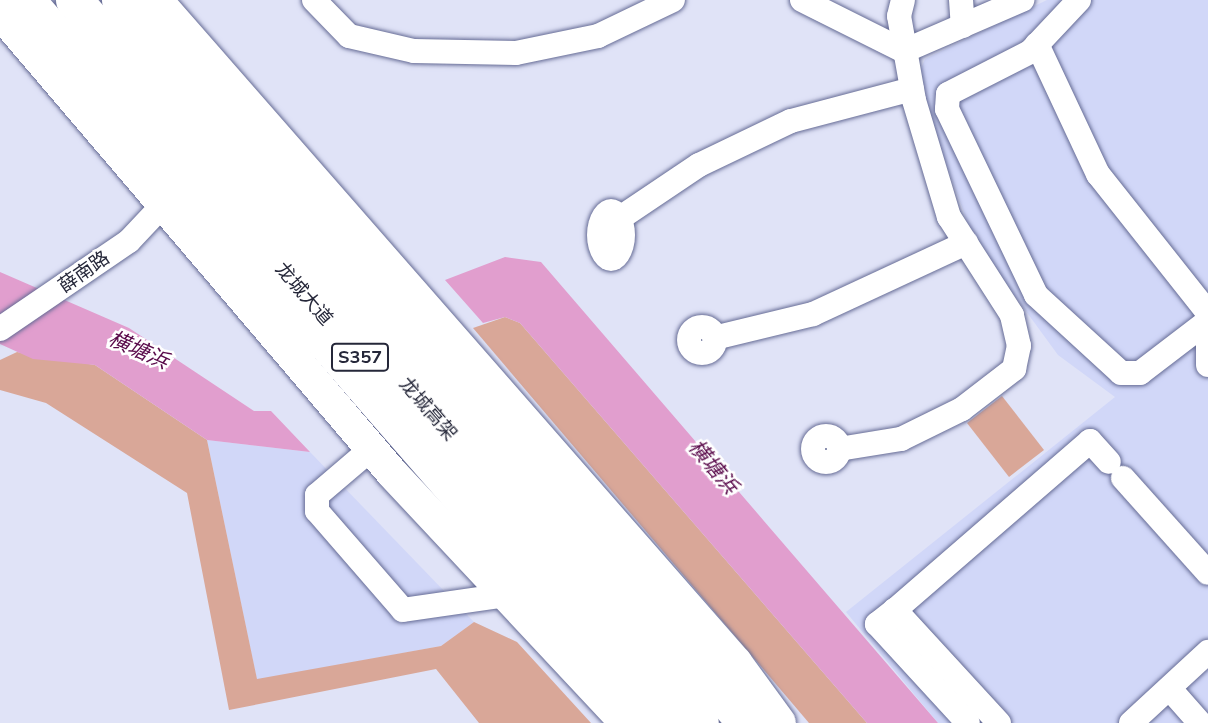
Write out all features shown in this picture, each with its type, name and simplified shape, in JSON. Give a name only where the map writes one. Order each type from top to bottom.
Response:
[{"type":"highway","points":[[26,0],[658,723]]},
{"type":"highway","name":"龙城高架","points":[[74,0],[700,723]]},
{"type":"highway","name":"龙城高架","points":[[120,0],[746,723]]},
{"type":"highway","points":[[151,0],[353,223],[734,664],[776,723]]},
{"type":"main road","name":"龙城大道","points":[[40,0],[508,526],[670,723]]},
{"type":"main road","points":[[151,0],[341,232],[770,723]]},
{"type":"main road","points":[[170,0],[733,643],[794,723]]},
{"type":"main road","points":[[0,13],[161,207],[371,449],[626,723]]},
{"type":"street","points":[[314,0],[349,36],[414,51],[516,53],[598,36],[673,0]]},
{"type":"street","points":[[802,0],[904,51],[1022,0]]},
{"type":"street","points":[[839,449],[901,439],[962,409],[1014,369],[1019,346],[1012,315],[949,217],[912,89],[904,51],[903,0]]},
{"type":"street","points":[[961,0],[963,26]]},
{"type":"street","points":[[1037,44],[1098,174],[1206,310],[1140,373],[1121,373],[1037,295],[947,109],[948,94],[1037,44],[1079,0]]},
{"type":"street","points":[[620,218],[699,165],[791,121],[912,89]]},
{"type":"street","name":"薛南路","points":[[0,329],[75,280],[161,207]]},
{"type":"street","points":[[714,338],[813,314],[966,243]]},
{"type":"street","points":[[1208,345],[1208,365]]},
{"type":"street","points":[[968,723],[877,624],[1090,442],[1208,573]]},
{"type":"street","points":[[371,449],[317,495],[317,511],[403,610],[506,594]]},
{"type":"street","points":[[895,610],[999,723]]},
{"type":"street","points":[[1136,721],[1208,652]]},
{"type":"street","points":[[1170,689],[1200,723]]},
{"type":"shaded area","points":[[1047,0],[1208,0],[1208,723],[938,723],[846,612],[1115,397],[1058,355],[974,240],[916,81],[925,59]]},
{"type":"shaded area","points":[[505,317],[520,323],[867,723],[809,723],[473,328]]},
{"type":"shaded area","points":[[17,352],[95,365],[207,440],[257,679],[441,646],[474,622],[517,642],[591,723],[479,723],[436,669],[229,710],[187,493],[46,403],[0,390],[0,360]]},
{"type":"shaded area","points":[[1002,396],[1044,450],[1009,477],[967,423]]},
{"type":"shaded area","points":[[207,440],[310,452],[474,622],[441,646],[257,680]]},
{"type":"water","name":"横塘浜","points":[[505,257],[541,262],[938,723],[867,723],[520,323],[505,317],[483,323],[445,280]]},
{"type":"water","name":"横塘浜","points":[[0,272],[129,328],[254,411],[271,411],[310,452],[207,440],[95,365],[33,359],[0,344]]}]
